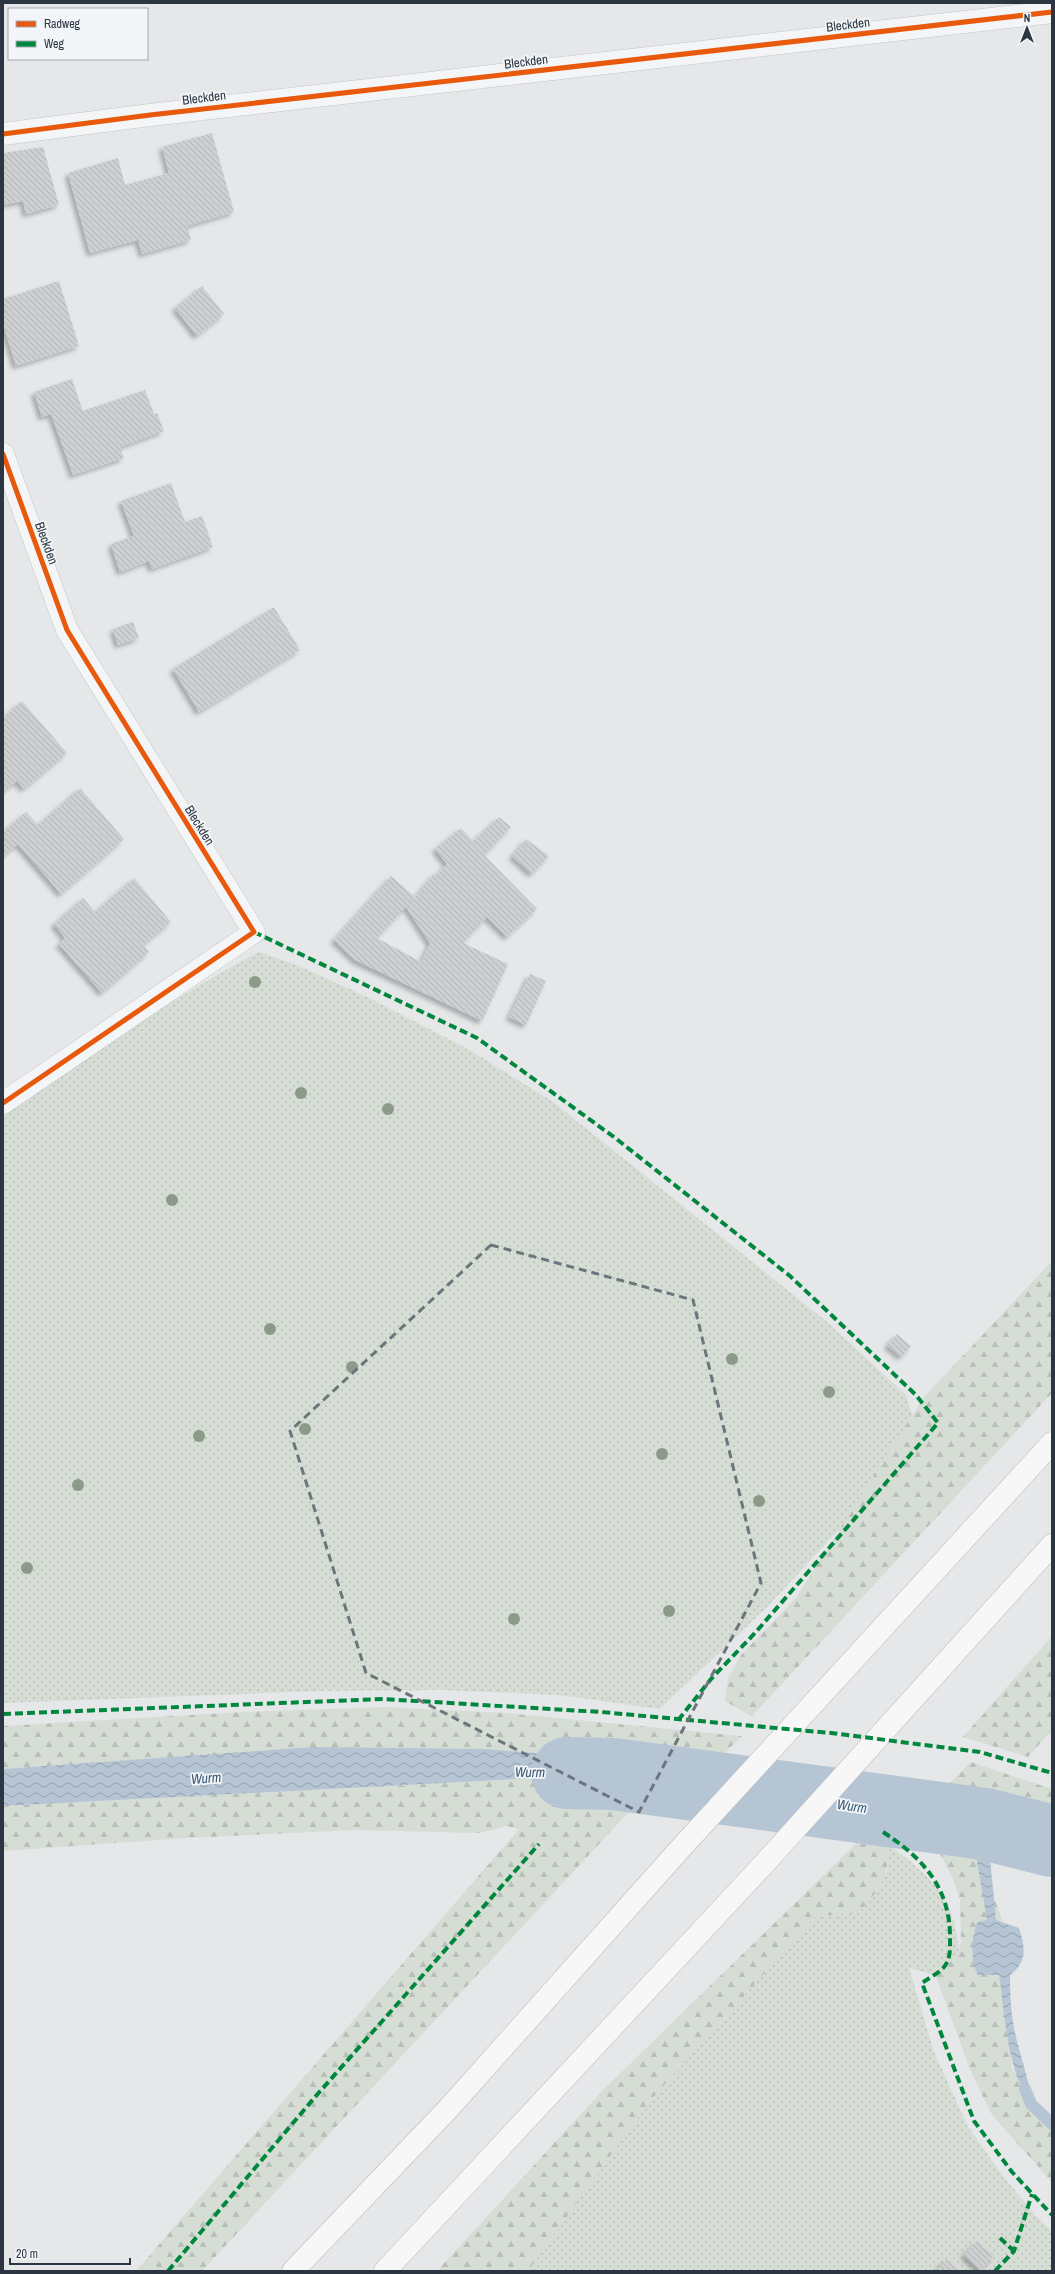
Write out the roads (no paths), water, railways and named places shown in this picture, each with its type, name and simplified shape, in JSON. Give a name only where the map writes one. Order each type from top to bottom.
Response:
[{"type":"highway","points":[[293,2271],[448,2109],[680,1849],[814,1705],[1052,1443]]},
{"type":"highway","points":[[385,2271],[762,1865],[1052,1545]]},
{"type":"street","name":"Bleckden","points":[[3,134],[150,115],[1052,12]]},
{"type":"street","name":"Bleckden","points":[[3,454],[67,630],[254,932],[3,1103]]},
{"type":"water","points":[[312,1747],[486,1749],[710,1767],[653,1786],[539,1778],[3,1806],[3,1769]]},
{"type":"water","points":[[903,1786],[943,1790],[1052,1823],[1052,1862],[989,1848],[996,1920],[1019,1928],[1024,1948],[1024,1954],[1020,1965],[1010,1975],[1011,1998],[1014,2029],[1027,2078],[1031,2104],[1023,2091],[1012,2059],[1005,2025],[999,1975],[978,1975],[975,1969],[972,1948],[974,1934],[978,1922],[987,1920],[975,1850],[974,1808]]},
{"type":"waterway","name":"Wurm","points":[[567,1773],[613,1774],[985,1824],[1052,1841]]},
{"type":"waterway","points":[[1025,2089],[1031,2104],[1052,2124]]}]
